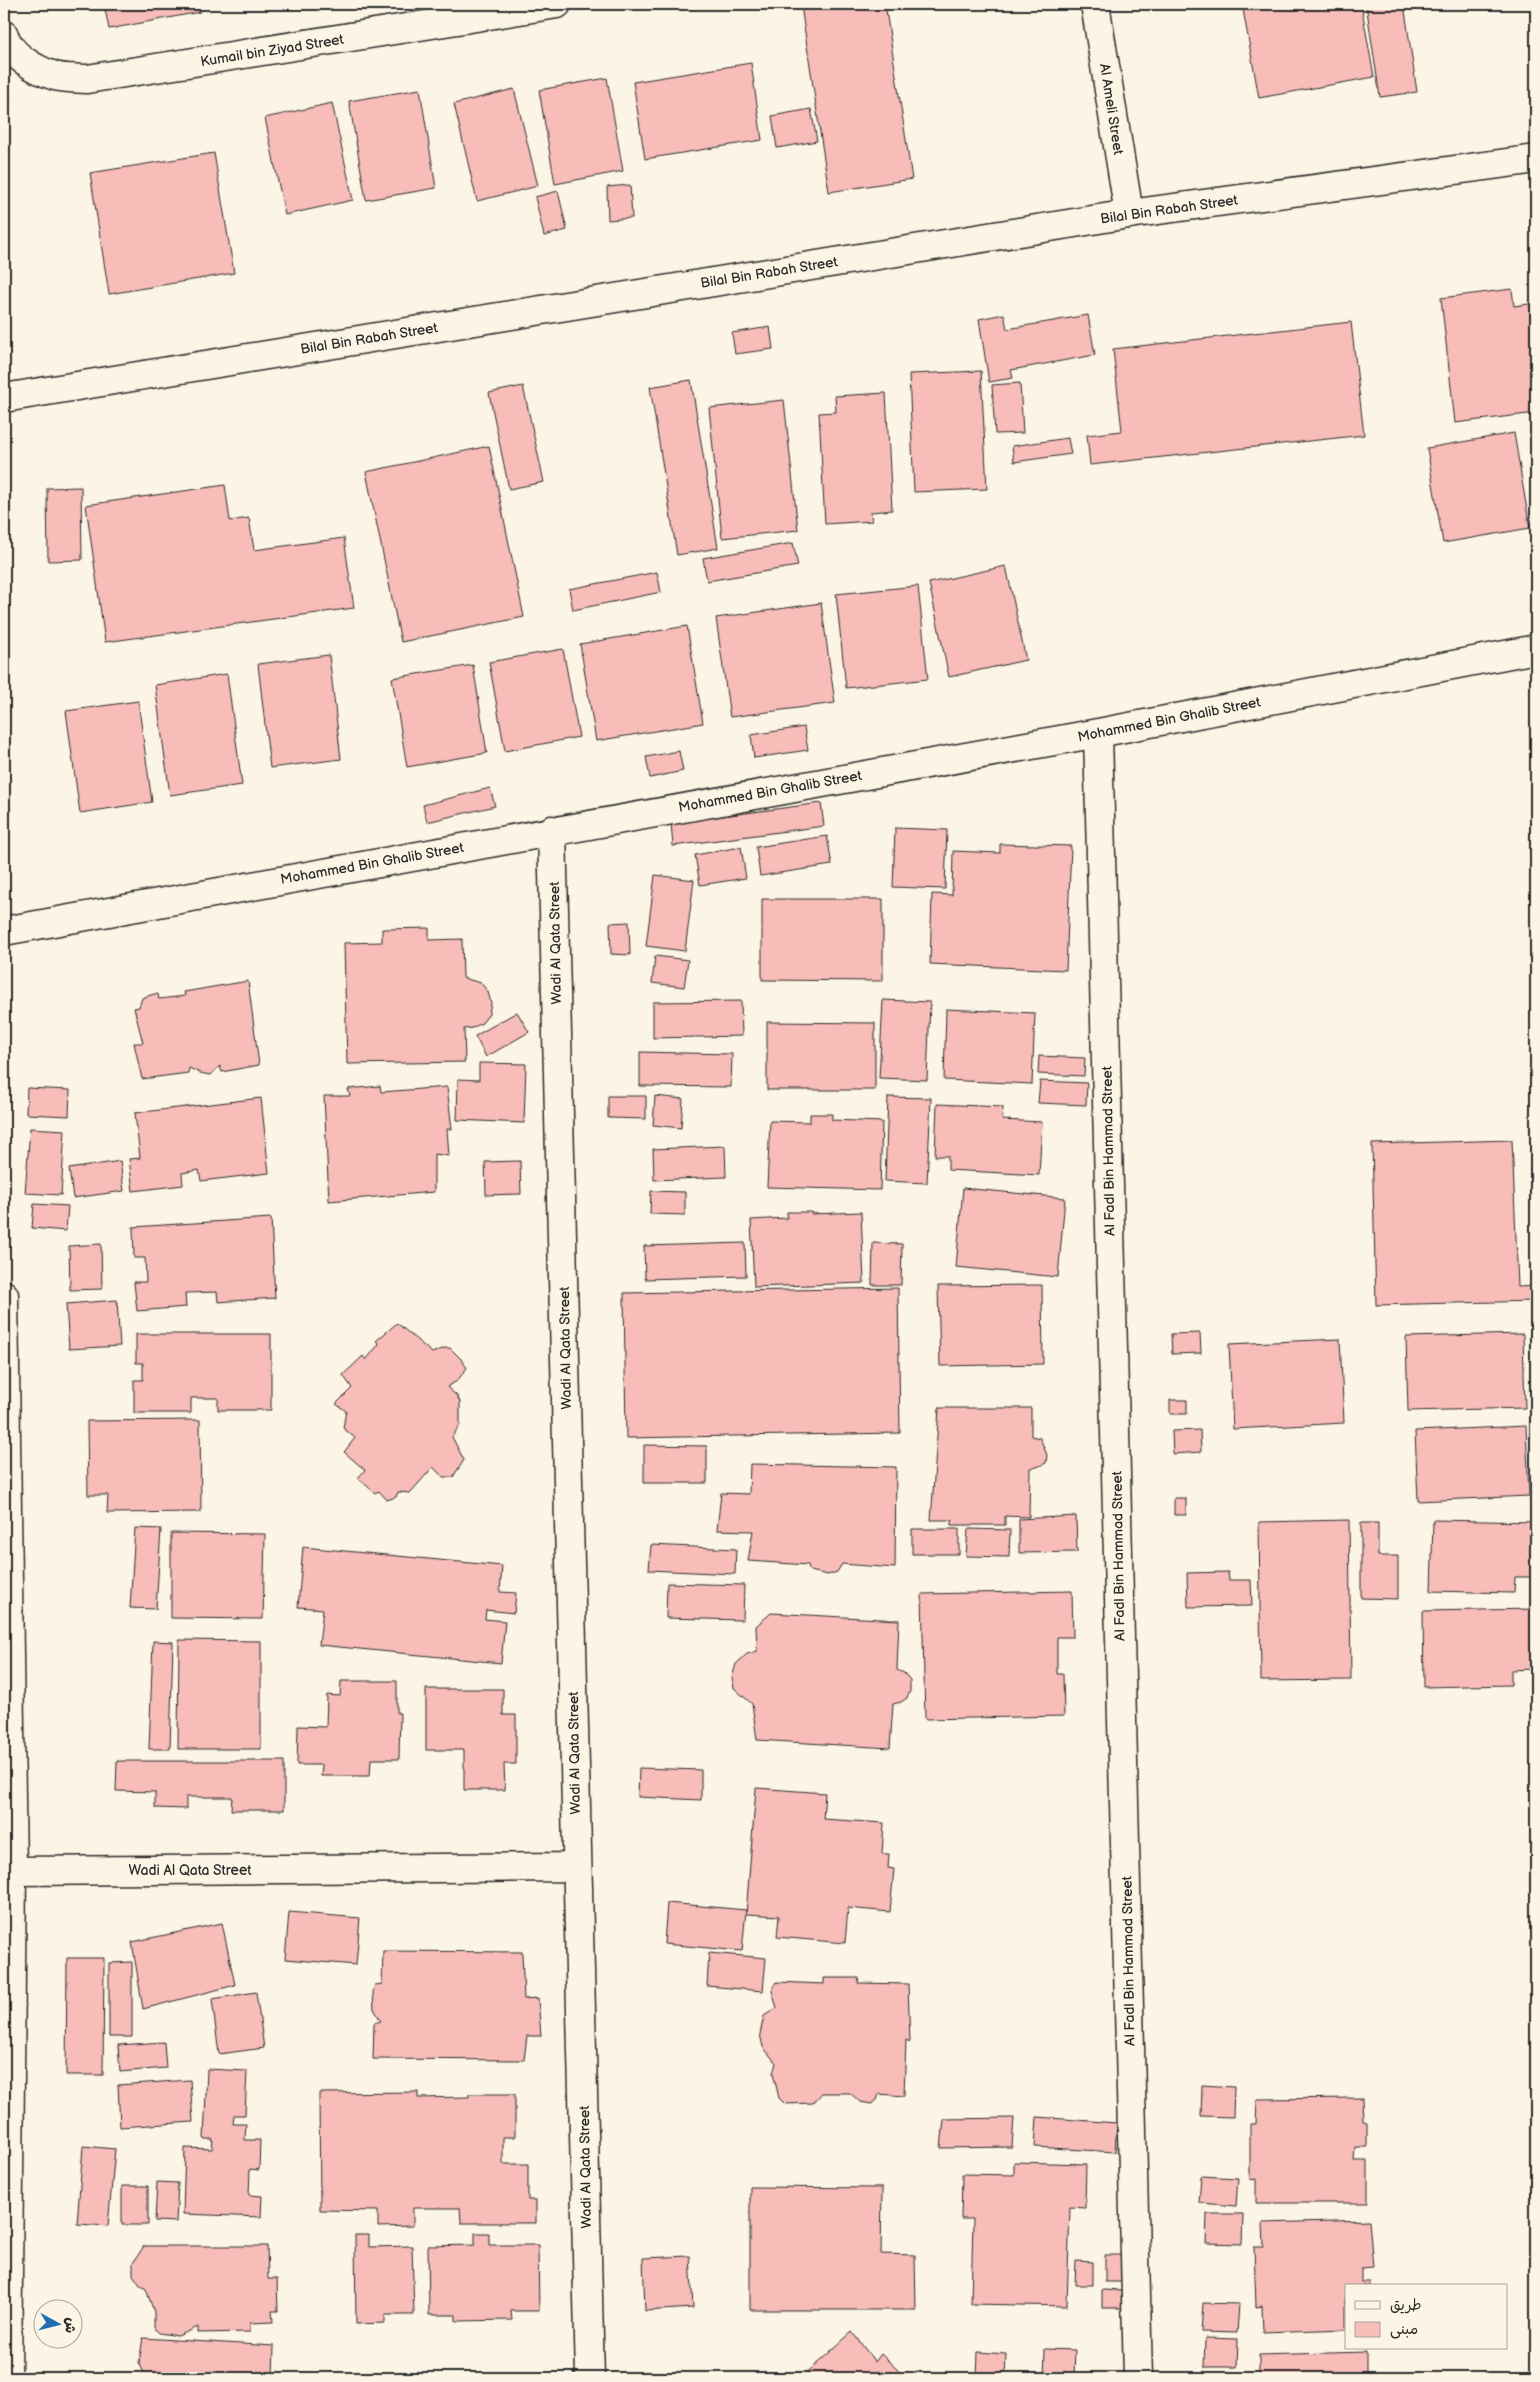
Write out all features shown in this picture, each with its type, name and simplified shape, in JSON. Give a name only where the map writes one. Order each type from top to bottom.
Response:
[{"type":"street","name":"Kumail bin Ziyad Street","points":[[4,35],[5,42],[25,62],[56,76],[87,79],[557,4]]},
{"type":"street","name":"Al Ameli Street","points":[[1095,4],[1128,214]]},
{"type":"street","name":"Bilal Bin Rabah Street","points":[[4,398],[1128,214],[1536,160]]},
{"type":"street","name":"Mohammed Bin Ghalib Street","points":[[4,931],[552,830],[1098,733],[1536,649]]},
{"type":"street","name":"Al Fadl Bin Hammad Street","points":[[1098,733],[1138,2378]]},
{"type":"street","name":"Wadi Al Qata Street","points":[[552,830],[590,2378]]},
{"type":"street","points":[[4,1296],[12,1871],[7,2378]]},
{"type":"street","name":"Wadi Al Qata Street","points":[[12,1871],[577,1867]]},
{"type":"building","points":[[104,4],[198,4],[200,12],[109,29]]},
{"type":"building","points":[[813,4],[885,4],[912,179],[829,192],[801,6]]},
{"type":"building","points":[[1242,4],[1361,4],[1374,77],[1259,98]]},
{"type":"building","points":[[1366,4],[1404,4],[1417,92],[1380,97]]},
{"type":"building","points":[[751,63],[762,140],[645,159],[633,82]]},
{"type":"building","points":[[607,78],[623,171],[555,184],[539,90]]},
{"type":"building","points":[[420,89],[436,188],[366,200],[349,101]]},
{"type":"building","points":[[514,89],[538,186],[477,201],[454,104]]},
{"type":"building","points":[[332,103],[353,200],[285,215],[265,118]]},
{"type":"building","points":[[811,109],[817,141],[777,148],[772,116]]},
{"type":"building","points":[[214,153],[234,273],[109,294],[90,173]]},
{"type":"building","points":[[630,185],[632,218],[608,220],[607,187]]},
{"type":"building","points":[[558,191],[567,230],[544,236],[535,197]]},
{"type":"building","points":[[1512,289],[1514,306],[1536,303],[1536,413],[1455,423],[1441,298]]},
{"type":"building","points":[[1004,314],[1007,329],[1088,315],[1095,355],[1011,370],[1013,378],[989,382],[979,319]]},
{"type":"building","points":[[1351,322],[1364,435],[1090,465],[1087,435],[1122,431],[1113,349]]},
{"type":"building","points":[[770,327],[773,349],[735,354],[732,333]]},
{"type":"building","points":[[981,371],[987,489],[914,492],[909,374]]},
{"type":"building","points":[[691,380],[718,548],[677,555],[650,387]]},
{"type":"building","points":[[1020,383],[1023,433],[995,434],[992,385]]},
{"type":"building","points":[[523,386],[544,482],[509,489],[489,393]]},
{"type":"building","points":[[886,393],[892,510],[871,512],[872,521],[825,524],[819,413],[836,412],[835,396]]},
{"type":"building","points":[[784,400],[798,530],[722,538],[709,408]]},
{"type":"building","points":[[1514,433],[1530,528],[1443,543],[1427,448]]},
{"type":"building","points":[[1068,438],[1071,454],[1014,462],[1012,446]]},
{"type":"building","points":[[489,446],[524,617],[401,642],[366,472]]},
{"type":"building","points":[[225,485],[230,521],[249,518],[254,550],[344,538],[354,608],[105,642],[86,505]]},
{"type":"building","points":[[81,487],[82,560],[48,561],[47,488]]},
{"type":"building","points":[[793,543],[798,566],[707,581],[703,558]]},
{"type":"building","points":[[1006,566],[1026,660],[949,677],[929,583]]},
{"type":"building","points":[[657,572],[661,592],[573,610],[569,589]]},
{"type":"building","points":[[918,586],[928,679],[846,688],[836,594]]},
{"type":"building","points":[[821,603],[835,703],[730,717],[716,618]]},
{"type":"building","points":[[687,626],[703,723],[596,741],[580,644]]},
{"type":"building","points":[[563,649],[579,737],[505,751],[489,662]]},
{"type":"building","points":[[329,655],[341,759],[270,768],[258,664]]},
{"type":"building","points":[[473,665],[487,753],[407,767],[392,678]]},
{"type":"building","points":[[227,674],[242,785],[170,795],[155,685]]},
{"type":"building","points":[[138,701],[152,802],[80,813],[66,711]]},
{"type":"building","points":[[804,727],[808,750],[754,758],[751,735]]},
{"type":"building","points":[[679,751],[683,771],[650,778],[646,757]]},
{"type":"building","points":[[490,788],[495,806],[427,822],[423,805]]},
{"type":"building","points":[[821,803],[824,826],[673,846],[671,823]]},
{"type":"building","points":[[895,828],[947,830],[945,889],[893,887]]},
{"type":"building","points":[[827,836],[832,865],[760,876],[756,847]]},
{"type":"building","points":[[1000,844],[1071,846],[1066,970],[930,964],[932,894],[952,895],[953,851],[1000,853]]},
{"type":"building","points":[[741,847],[746,878],[700,885],[695,855]]},
{"type":"building","points":[[655,875],[694,880],[685,951],[646,946]]},
{"type":"building","points":[[762,899],[883,899],[883,981],[762,980]]},
{"type":"building","points":[[629,922],[630,955],[611,954],[610,923]]},
{"type":"building","points":[[429,928],[429,940],[462,939],[463,978],[481,983],[488,992],[491,1003],[489,1014],[482,1023],[472,1028],[464,1029],[465,1062],[347,1064],[344,943],[382,942],[382,929]]},
{"type":"building","points":[[655,956],[688,960],[684,987],[652,983]]},
{"type":"building","points":[[248,981],[259,1065],[222,1072],[220,1066],[210,1075],[189,1068],[188,1073],[142,1079],[134,1043],[143,1043],[134,1008],[139,1007],[142,998],[154,994],[158,994],[159,999],[185,996],[184,992]]},
{"type":"building","points":[[883,1000],[930,1002],[927,1080],[879,1078]]},
{"type":"building","points":[[741,1001],[742,1036],[653,1038],[653,1002]]},
{"type":"building","points":[[946,1009],[1035,1013],[1032,1084],[944,1080]]},
{"type":"building","points":[[517,1012],[529,1032],[486,1057],[475,1036]]},
{"type":"building","points":[[767,1022],[875,1023],[875,1090],[767,1090]]},
{"type":"building","points":[[640,1052],[732,1054],[731,1087],[640,1086]]},
{"type":"building","points":[[1039,1056],[1085,1058],[1084,1076],[1038,1074]]},
{"type":"building","points":[[479,1063],[526,1064],[524,1123],[457,1120],[458,1079],[479,1080]]},
{"type":"building","points":[[1040,1081],[1087,1083],[1086,1105],[1038,1103]]},
{"type":"building","points":[[380,1086],[381,1092],[447,1087],[452,1129],[447,1129],[449,1156],[434,1154],[434,1192],[329,1201],[324,1096],[350,1096],[348,1089]]},
{"type":"building","points":[[27,1088],[70,1090],[69,1116],[26,1114]]},
{"type":"building","points":[[608,1096],[646,1096],[646,1119],[608,1118]]},
{"type":"building","points":[[655,1096],[683,1099],[681,1128],[653,1125]]},
{"type":"building","points":[[888,1097],[931,1098],[927,1183],[885,1181]]},
{"type":"building","points":[[261,1098],[269,1173],[201,1181],[199,1170],[182,1173],[183,1185],[133,1191],[129,1159],[140,1158],[135,1113]]},
{"type":"building","points":[[937,1104],[1003,1107],[1002,1120],[1042,1122],[1039,1175],[948,1170],[948,1156],[935,1156]]},
{"type":"building","points":[[810,1114],[832,1114],[832,1120],[882,1122],[880,1190],[767,1187],[770,1121],[810,1122]]},
{"type":"building","points":[[30,1128],[65,1130],[61,1195],[25,1193]]},
{"type":"building","points":[[1512,1140],[1518,1287],[1536,1286],[1536,1301],[1376,1305],[1372,1144]]},
{"type":"building","points":[[725,1146],[726,1177],[654,1180],[653,1149]]},
{"type":"building","points":[[120,1161],[124,1191],[73,1198],[69,1169]]},
{"type":"building","points":[[520,1161],[521,1194],[486,1195],[485,1162]]},
{"type":"building","points":[[963,1188],[1065,1198],[1058,1277],[956,1267]]},
{"type":"building","points":[[651,1191],[685,1192],[685,1215],[650,1214]]},
{"type":"building","points":[[34,1204],[68,1206],[66,1231],[32,1228]]},
{"type":"building","points":[[787,1212],[812,1212],[811,1214],[861,1212],[864,1283],[754,1287],[751,1220],[787,1218]]},
{"type":"building","points":[[271,1218],[275,1298],[218,1302],[217,1292],[185,1293],[186,1307],[137,1311],[134,1282],[146,1282],[145,1258],[134,1258],[133,1227]]},
{"type":"building","points":[[745,1243],[746,1276],[645,1279],[644,1246]]},
{"type":"building","points":[[873,1243],[902,1244],[901,1285],[872,1285]]},
{"type":"building","points":[[101,1244],[102,1289],[70,1290],[69,1246]]},
{"type":"building","points":[[1042,1285],[1043,1364],[940,1366],[938,1286]]},
{"type":"building","points":[[898,1288],[900,1433],[626,1438],[624,1293]]},
{"type":"building","points":[[117,1300],[120,1346],[69,1349],[66,1304]]},
{"type":"building","points":[[397,1323],[432,1353],[450,1348],[467,1368],[457,1381],[447,1387],[457,1396],[460,1402],[460,1425],[452,1437],[464,1460],[453,1477],[443,1477],[433,1467],[410,1493],[398,1492],[396,1497],[387,1500],[379,1491],[375,1493],[358,1478],[365,1470],[344,1452],[355,1438],[343,1428],[346,1411],[336,1404],[352,1388],[343,1375],[363,1356],[366,1360],[379,1344],[376,1341]]},
{"type":"building","points":[[1200,1333],[1201,1353],[1172,1354],[1171,1334]]},
{"type":"building","points":[[136,1334],[271,1334],[271,1410],[218,1410],[218,1398],[191,1398],[191,1413],[134,1413],[134,1380],[143,1380],[143,1363],[136,1363]]},
{"type":"building","points":[[1523,1334],[1525,1408],[1408,1411],[1406,1337]]},
{"type":"building","points":[[1340,1339],[1344,1423],[1233,1429],[1229,1344]]},
{"type":"building","points":[[1170,1400],[1187,1400],[1187,1414],[1170,1414]]},
{"type":"building","points":[[939,1408],[1031,1408],[1031,1436],[1040,1438],[1047,1455],[1046,1463],[1030,1468],[1029,1517],[1005,1516],[1005,1525],[951,1525],[953,1520],[931,1520]]},
{"type":"building","points":[[200,1420],[201,1512],[107,1513],[108,1495],[88,1495],[87,1421]]},
{"type":"building","points":[[1526,1426],[1529,1496],[1418,1501],[1415,1431]]},
{"type":"building","points":[[1200,1430],[1201,1452],[1173,1454],[1172,1431]]},
{"type":"building","points":[[644,1445],[707,1446],[707,1483],[644,1483]]},
{"type":"building","points":[[750,1464],[896,1467],[895,1568],[842,1564],[837,1572],[828,1575],[810,1571],[808,1565],[748,1561],[753,1531],[717,1530],[721,1493],[749,1494]]},
{"type":"building","points":[[1174,1498],[1186,1498],[1186,1515],[1174,1515]]},
{"type":"building","points":[[1076,1516],[1077,1552],[1019,1553],[1019,1519]]},
{"type":"building","points":[[1349,1520],[1351,1680],[1261,1681],[1259,1522]]},
{"type":"building","points":[[1433,1520],[1536,1522],[1536,1577],[1515,1577],[1514,1593],[1431,1591]]},
{"type":"building","points":[[1361,1523],[1378,1523],[1378,1556],[1398,1556],[1398,1599],[1361,1598]]},
{"type":"building","points":[[135,1528],[161,1529],[156,1609],[130,1608]]},
{"type":"building","points":[[912,1529],[959,1529],[959,1554],[912,1554]]},
{"type":"building","points":[[968,1529],[1010,1530],[1009,1557],[966,1556]]},
{"type":"building","points":[[171,1533],[265,1534],[263,1619],[171,1618]]},
{"type":"building","points":[[651,1545],[736,1549],[735,1574],[649,1570]]},
{"type":"building","points":[[303,1547],[502,1566],[500,1592],[516,1593],[514,1613],[486,1610],[485,1619],[505,1621],[501,1663],[319,1645],[323,1609],[298,1607]]},
{"type":"building","points":[[1228,1572],[1229,1580],[1251,1580],[1252,1606],[1188,1607],[1187,1573]]},
{"type":"building","points":[[667,1583],[744,1585],[743,1620],[666,1618]]},
{"type":"building","points":[[1072,1591],[1073,1637],[1057,1637],[1057,1674],[1063,1674],[1064,1716],[925,1719],[922,1594]]},
{"type":"building","points":[[1536,1609],[1536,1639],[1532,1639],[1532,1669],[1511,1670],[1511,1685],[1424,1687],[1423,1611]]},
{"type":"building","points":[[771,1613],[899,1620],[897,1670],[904,1673],[910,1680],[910,1691],[907,1698],[893,1704],[890,1748],[757,1740],[752,1704],[734,1688],[732,1677],[736,1664],[747,1654],[757,1651],[756,1626]]},
{"type":"building","points":[[179,1640],[261,1641],[261,1749],[178,1749]]},
{"type":"building","points":[[153,1641],[173,1642],[170,1749],[149,1749]]},
{"type":"building","points":[[341,1681],[397,1681],[397,1713],[400,1713],[399,1759],[371,1759],[370,1776],[321,1776],[322,1765],[297,1765],[298,1726],[326,1727],[327,1695],[340,1696]]},
{"type":"building","points":[[426,1689],[503,1689],[503,1715],[516,1715],[516,1764],[504,1764],[505,1790],[464,1790],[464,1750],[426,1750]]},
{"type":"building","points":[[117,1761],[284,1761],[284,1810],[231,1810],[232,1797],[186,1797],[186,1809],[155,1808],[155,1792],[116,1791]]},
{"type":"building","points":[[639,1768],[701,1770],[701,1800],[638,1797]]},
{"type":"building","points":[[756,1788],[825,1793],[823,1819],[884,1823],[882,1854],[889,1854],[888,1868],[894,1869],[890,1912],[848,1908],[845,1943],[777,1937],[779,1916],[746,1914]]},
{"type":"building","points":[[667,1903],[746,1910],[742,1951],[664,1944]]},
{"type":"building","points":[[289,1912],[360,1918],[356,1965],[285,1959]]},
{"type":"building","points":[[222,1923],[235,1985],[143,2009],[132,1942]]},
{"type":"building","points":[[383,1951],[522,1952],[524,1999],[538,1998],[541,2036],[527,2036],[524,2060],[373,2059],[374,2023],[381,2021],[374,2009],[373,1992],[375,1985],[382,1984]]},
{"type":"building","points":[[709,1953],[766,1958],[763,1991],[707,1986]]},
{"type":"building","points":[[67,1958],[104,1958],[103,2075],[66,2075]]},
{"type":"building","points":[[132,1962],[132,2037],[109,2037],[109,1963]]},
{"type":"building","points":[[824,1978],[859,1978],[858,1983],[908,1984],[910,2042],[906,2040],[904,2096],[879,2094],[877,2100],[872,2104],[860,2102],[850,2093],[822,2093],[813,2103],[785,2104],[779,2098],[773,2073],[776,2063],[763,2047],[760,2034],[764,2016],[777,2008],[772,1991],[776,1982],[824,1984]]},
{"type":"building","points":[[256,1992],[264,2048],[219,2054],[212,1999]]},
{"type":"building","points":[[164,2042],[166,2068],[120,2072],[118,2045]]},
{"type":"building","points":[[207,2069],[247,2071],[245,2115],[234,2115],[233,2124],[246,2124],[245,2140],[260,2140],[259,2170],[250,2169],[249,2195],[262,2196],[261,2217],[183,2214],[185,2148],[212,2149],[213,2139],[204,2139]]},
{"type":"building","points":[[190,2080],[193,2122],[120,2127],[118,2085]]},
{"type":"building","points":[[1202,2085],[1234,2087],[1233,2117],[1201,2116]]},
{"type":"building","points":[[418,2092],[418,2098],[469,2097],[469,2094],[515,2094],[515,2137],[503,2137],[503,2164],[528,2164],[528,2200],[536,2200],[536,2223],[461,2223],[460,2208],[413,2208],[413,2226],[378,2227],[378,2211],[320,2210],[319,2093]]},
{"type":"building","points":[[1362,2098],[1363,2121],[1367,2122],[1367,2147],[1355,2147],[1354,2161],[1368,2161],[1368,2203],[1256,2203],[1256,2179],[1250,2180],[1250,2124],[1256,2124],[1257,2099]]},
{"type":"building","points":[[1037,2117],[1117,2123],[1115,2152],[1035,2147]]},
{"type":"building","points":[[1014,2118],[1012,2147],[941,2148],[944,2119]]},
{"type":"building","points":[[83,2146],[115,2149],[108,2226],[77,2224]]},
{"type":"building","points":[[1014,2162],[1086,2164],[1085,2208],[1070,2207],[1067,2306],[971,2304],[973,2219],[961,2219],[962,2174],[1014,2175]]},
{"type":"building","points":[[1201,2176],[1238,2178],[1236,2206],[1199,2203]]},
{"type":"building","points":[[157,2182],[178,2183],[176,2222],[155,2221]]},
{"type":"building","points":[[122,2186],[148,2186],[148,2225],[122,2225]]},
{"type":"building","points":[[750,2187],[882,2188],[881,2254],[915,2255],[916,2310],[750,2310]]},
{"type":"building","points":[[1207,2214],[1243,2214],[1242,2244],[1206,2243]]},
{"type":"building","points":[[1369,2220],[1373,2267],[1361,2268],[1361,2282],[1370,2282],[1370,2284],[1345,2284],[1345,2329],[1263,2332],[1262,2306],[1256,2307],[1254,2247],[1264,2247],[1263,2223]]},
{"type":"building","points":[[475,2233],[489,2233],[489,2245],[538,2245],[539,2311],[511,2311],[512,2320],[456,2321],[456,2315],[429,2315],[428,2246],[475,2245]]},
{"type":"building","points":[[355,2235],[369,2235],[369,2247],[412,2246],[414,2315],[385,2315],[385,2323],[356,2324]]},
{"type":"building","points":[[144,2246],[267,2246],[268,2279],[277,2279],[278,2311],[272,2311],[273,2322],[250,2323],[250,2332],[198,2333],[198,2327],[178,2336],[159,2333],[154,2328],[154,2312],[146,2289],[140,2285],[133,2275],[133,2263]]},
{"type":"building","points":[[1105,2255],[1124,2255],[1124,2282],[1105,2282]]},
{"type":"building","points":[[690,2256],[693,2308],[645,2311],[643,2258]]},
{"type":"building","points":[[1076,2261],[1093,2262],[1093,2285],[1075,2285]]},
{"type":"building","points":[[1102,2290],[1123,2291],[1123,2308],[1102,2308]]},
{"type":"building","points":[[1203,2303],[1239,2304],[1237,2333],[1201,2332]]},
{"type":"building","points":[[852,2332],[875,2362],[881,2354],[906,2378],[801,2378]]},
{"type":"building","points":[[143,2338],[274,2346],[273,2378],[146,2378],[139,2362]]},
{"type":"building","points":[[1205,2338],[1238,2339],[1237,2367],[1204,2367]]},
{"type":"building","points":[[1045,2349],[1075,2350],[1074,2378],[1044,2378]]},
{"type":"building","points":[[978,2352],[1006,2354],[1005,2378],[977,2378]]},
{"type":"building","points":[[1366,2352],[1366,2375],[1369,2375],[1369,2378],[1259,2378],[1259,2355]]}]
